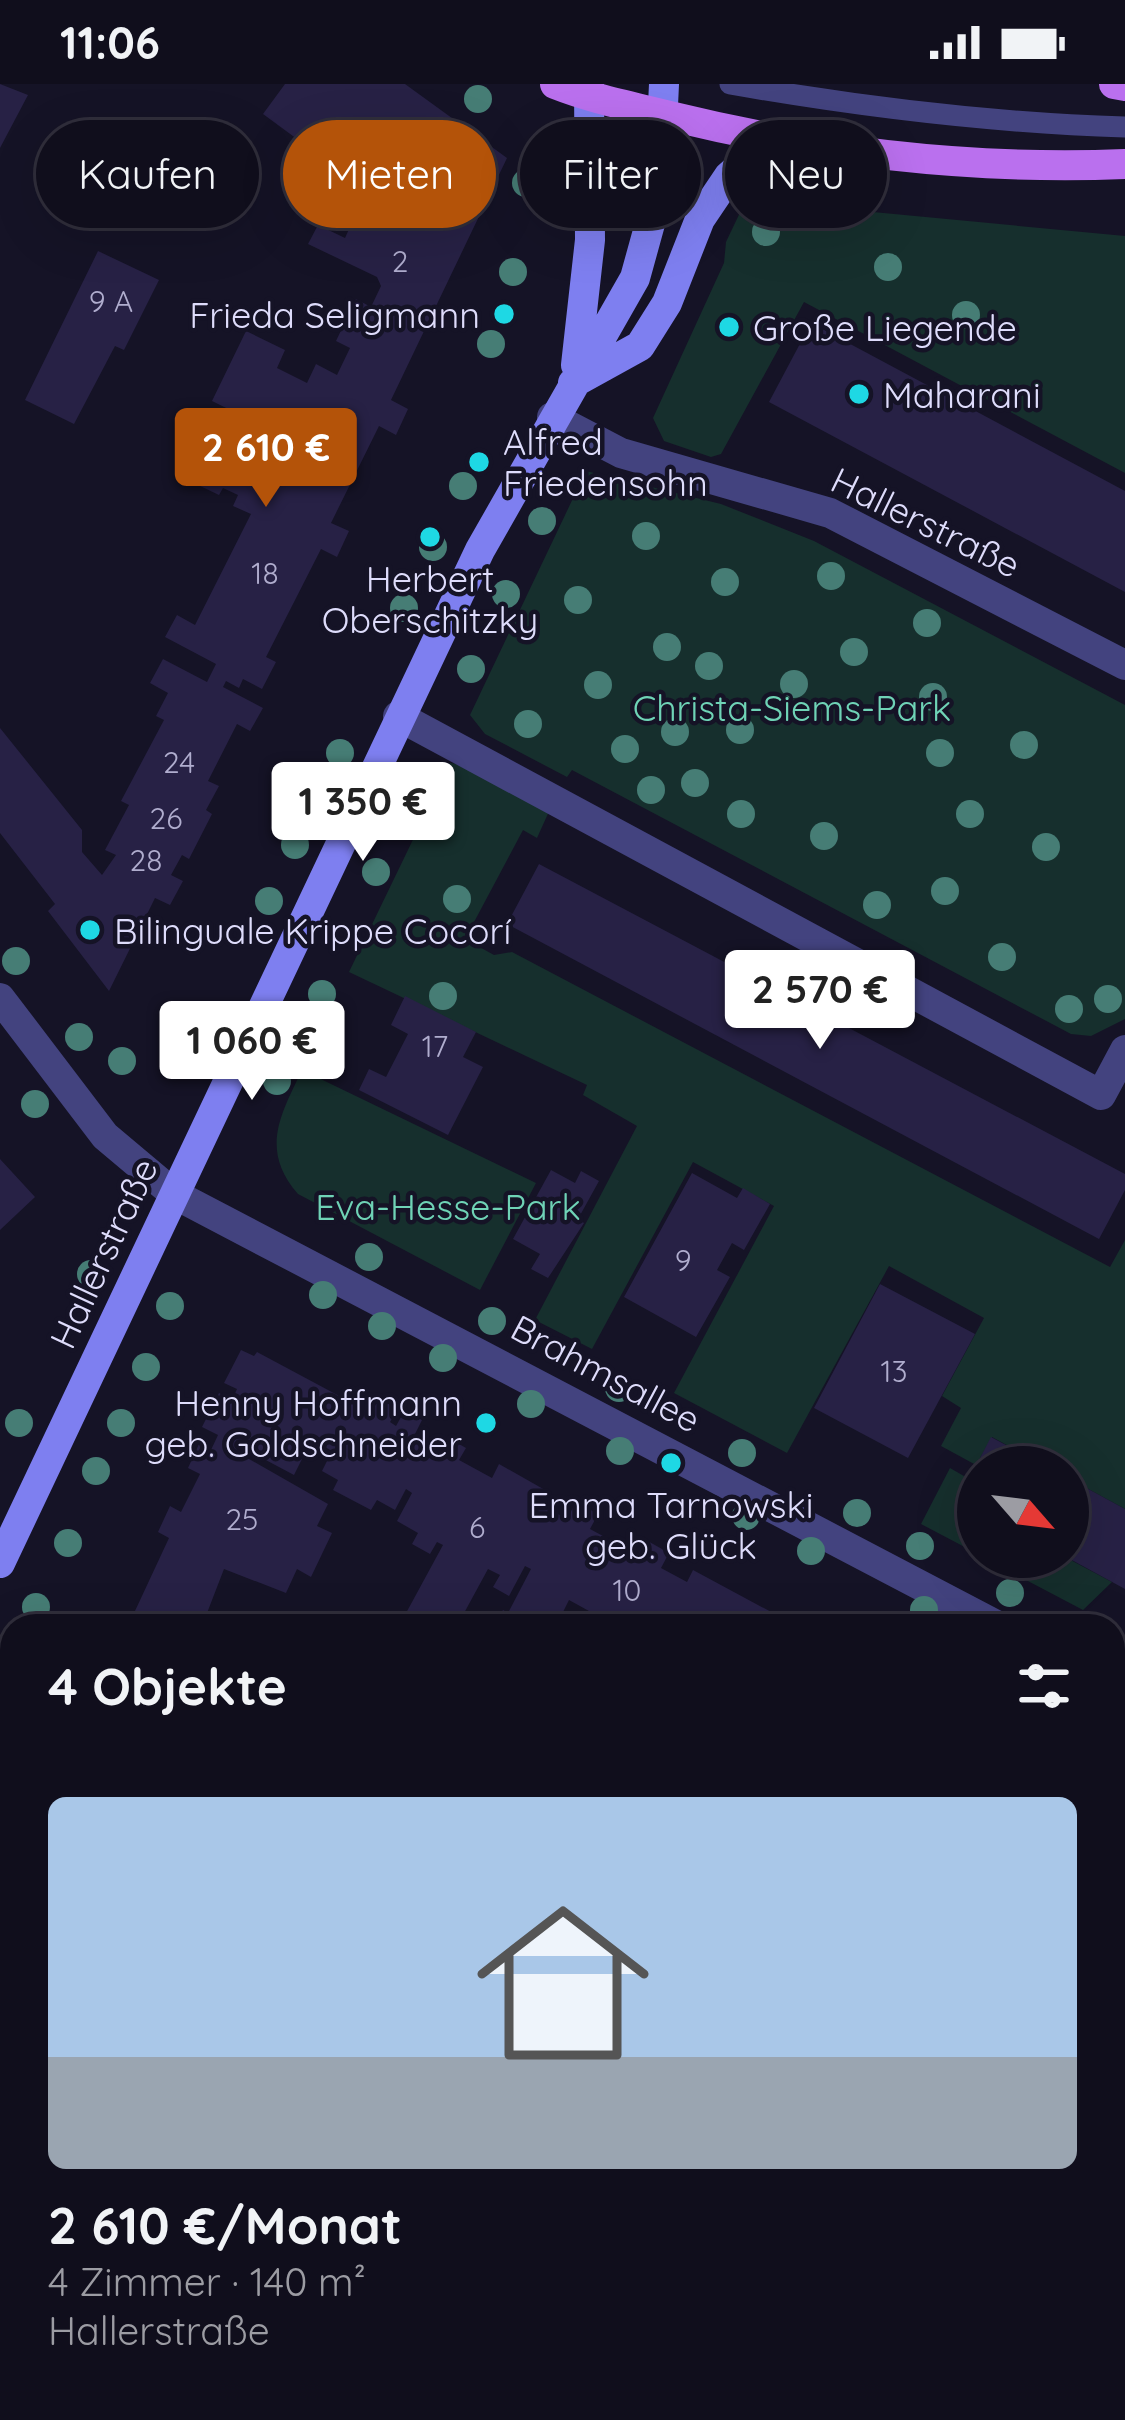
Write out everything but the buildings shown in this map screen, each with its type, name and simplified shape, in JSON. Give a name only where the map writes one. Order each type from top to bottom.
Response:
[{"type":"main road","points":[[555,84],[664,99],[725,123]]},
{"type":"main road","points":[[1114,84],[1125,86]]},
{"type":"main road","name":"Hallerstraße","points":[[572,383],[588,290],[596,89]]},
{"type":"main road","name":"Hallerstraße","points":[[0,1563],[398,716],[553,416],[611,324],[645,252],[659,190],[664,99]]},
{"type":"main road","points":[[887,153],[949,160],[1125,164]]},
{"type":"main road","points":[[572,383],[640,346],[667,303],[700,219],[725,185]]},
{"type":"street","name":"Hallerstraße","points":[[553,416],[621,453],[830,513],[1125,665]]},
{"type":"street","points":[[398,716],[1101,1095],[1125,1050]]},
{"type":"street","name":"Brahmsallee","points":[[0,998],[104,1136],[174,1194],[975,1614]]},
{"type":"lane","points":[[730,84],[853,104],[1041,124],[1125,127]]},
{"type":"green space","points":[[887,213],[1125,236],[1125,473],[804,302],[721,454],[711,457],[664,441],[653,418],[724,263],[733,228],[887,228]]},
{"type":"green space","name":"Christa-Siems-Park","points":[[586,471],[721,504],[814,541],[1125,705],[1125,1019],[1091,1036],[1071,1034],[572,770],[567,777],[485,734],[470,715]]},
{"type":"green space","points":[[450,763],[474,766],[551,807],[537,838],[523,830],[465,939],[494,955],[512,952],[1110,1267],[1125,1240],[1125,1509],[1089,1489],[1089,1446],[1008,1446],[992,1437],[987,1446],[957,1446],[957,1455],[941,1446],[961,1408],[942,1396],[984,1318],[889,1266],[787,1453],[674,1393],[774,1206],[693,1162],[592,1349],[535,1320],[637,1126],[583,1095],[587,1085],[349,972]]},
{"type":"green space","name":"Eva-Hesse-Park","points":[[302,1070],[536,1183],[480,1290],[298,1194],[280,1163],[277,1133]]},
{"type":"green space","points":[[950,1468],[957,1472],[957,1543],[921,1524]]},
{"type":"green space","points":[[1089,1570],[1112,1582],[1083,1610],[1022,1578],[1089,1578]]},
{"type":"place","name":"Frieda Seligmann","points":[[504,314]]},
{"type":"place","name":"Große Liegende","points":[[729,327]]},
{"type":"place","name":"Maharani","points":[[859,394]]},
{"type":"place","name":"Alfred Friedensohn","points":[[479,462]]},
{"type":"place","name":"Herbert Oberschitzky","points":[[430,537]]},
{"type":"place","name":"Bilinguale Krippe Cocorí","points":[[90,930]]},
{"type":"place","name":"Henny Hoffmann geb. Goldschneider","points":[[486,1423]]},
{"type":"place","name":"Emma Tarnowski geb. Glück","points":[[671,1463]]}]
